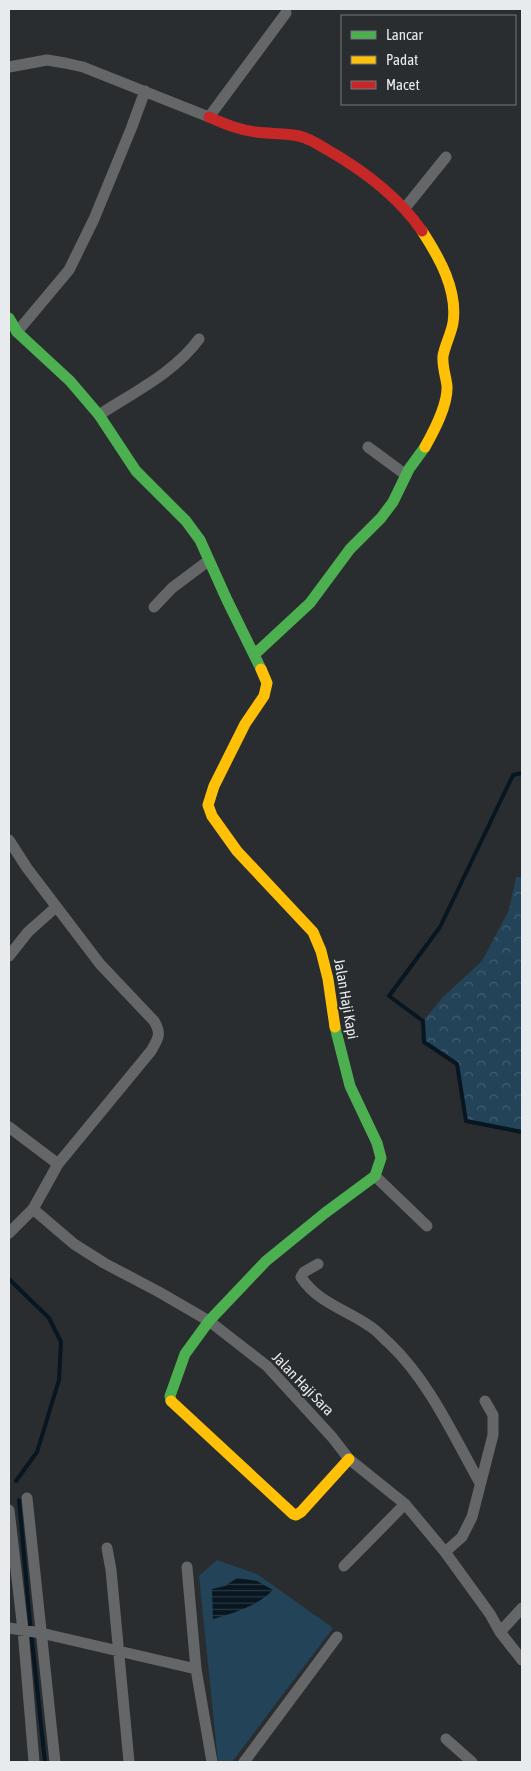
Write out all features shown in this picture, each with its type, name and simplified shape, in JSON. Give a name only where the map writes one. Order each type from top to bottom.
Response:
[{"type":"street","points":[[209,117],[286,13]]},
{"type":"street","points":[[9,67],[47,60],[83,68],[232,127],[254,132],[299,136],[314,142],[351,163],[405,208],[437,254],[453,298],[454,315],[448,346],[443,357],[448,392],[446,401],[426,446],[406,474],[393,502],[381,518],[345,556],[310,603],[255,654],[208,561],[200,540],[186,521],[136,471],[99,415],[70,381],[17,332],[9,318]]},
{"type":"street","points":[[17,332],[69,270],[94,219],[145,91]]},
{"type":"street","points":[[405,208],[446,157]]},
{"type":"street","points":[[99,415],[170,370],[188,354],[200,339]]},
{"type":"street","points":[[368,447],[406,474]]},
{"type":"street","points":[[154,606],[172,588],[208,561]]},
{"type":"street","name":"Jalan Haji Kapi","points":[[255,654],[266,683],[264,696],[245,724],[214,786],[208,805],[212,816],[237,851],[314,932],[321,950],[328,979],[333,1020],[350,1086],[377,1143],[381,1158],[375,1176]]},
{"type":"street","points":[[9,1233],[33,1209],[58,1164],[151,1051],[158,1039],[159,1028],[100,964],[11,848]]},
{"type":"street","points":[[9,956],[28,932],[56,907]]},
{"type":"street","points":[[9,1127],[58,1164]]},
{"type":"street","points":[[349,1458],[301,1512],[296,1515],[292,1514],[171,1401],[170,1396],[185,1354],[209,1321],[266,1261],[325,1213],[375,1176],[427,1226]]},
{"type":"street","name":"Jalan Haji Sara","points":[[33,1209],[74,1244],[209,1321],[267,1366],[349,1458],[405,1504],[445,1552],[500,1632],[522,1660]]},
{"type":"street","points":[[318,1264],[304,1272],[301,1277],[316,1293],[374,1330],[403,1358],[433,1399],[480,1483]]},
{"type":"street","points":[[445,1552],[462,1537],[472,1517],[492,1442],[494,1428],[492,1415],[485,1401]]},
{"type":"street","points":[[27,1498],[34,1762]]},
{"type":"street","points":[[344,1566],[405,1504]]},
{"type":"street","points":[[9,1510],[54,1762]]},
{"type":"street","points":[[107,1548],[129,1762]]},
{"type":"street","points":[[187,1567],[196,1670],[212,1762]]},
{"type":"street","points":[[500,1632],[522,1608]]},
{"type":"street","points":[[9,1628],[32,1631],[196,1670]]},
{"type":"street","points":[[244,1762],[337,1637]]},
{"type":"street","points":[[446,1739],[472,1762]]},
{"type":"green space","points":[[516,877],[522,877],[522,1132],[466,1121],[457,1064],[424,1042],[423,1021],[443,997],[482,961],[509,910]]},
{"type":"green space","points":[[217,1560],[257,1574],[333,1628],[232,1762],[218,1762],[199,1576]]},
{"type":"shaded area","points":[[237,1578],[257,1581],[273,1590],[253,1605],[213,1619],[212,1589],[225,1586]]},
{"type":"waterway","points":[[522,773],[513,775],[440,927],[389,996],[423,1021],[424,1042],[457,1064],[466,1121],[522,1132]]},
{"type":"waterway","points":[[9,1279],[49,1318],[61,1342],[59,1380],[37,1452],[16,1481]]},
{"type":"waterway","points":[[19,1500],[45,1762]]},
{"type":"traffic: fast","points":[[9,318],[17,332],[70,381],[99,415],[136,471],[186,521],[200,540],[261,669]]},
{"type":"traffic: fast","points":[[255,654],[310,603],[350,549],[381,518],[393,502],[409,469],[425,447]]},
{"type":"traffic: fast","points":[[171,1401],[170,1396],[185,1354],[209,1321],[266,1261],[325,1213],[375,1176],[381,1158],[377,1143],[350,1086],[335,1027]]},
{"type":"traffic: slow","points":[[422,231],[446,274],[453,298],[454,311],[453,323],[443,356],[447,393],[440,418],[425,447]]},
{"type":"traffic: slow","points":[[261,669],[267,683],[264,696],[245,724],[214,786],[208,805],[212,816],[237,851],[313,932],[321,951],[328,979],[335,1027]]},
{"type":"traffic: slow","points":[[171,1401],[296,1515],[301,1512],[349,1459]]},
{"type":"traffic: jam","points":[[209,117],[244,130],[294,135],[313,141],[340,157],[379,185],[402,206],[422,231]]}]
